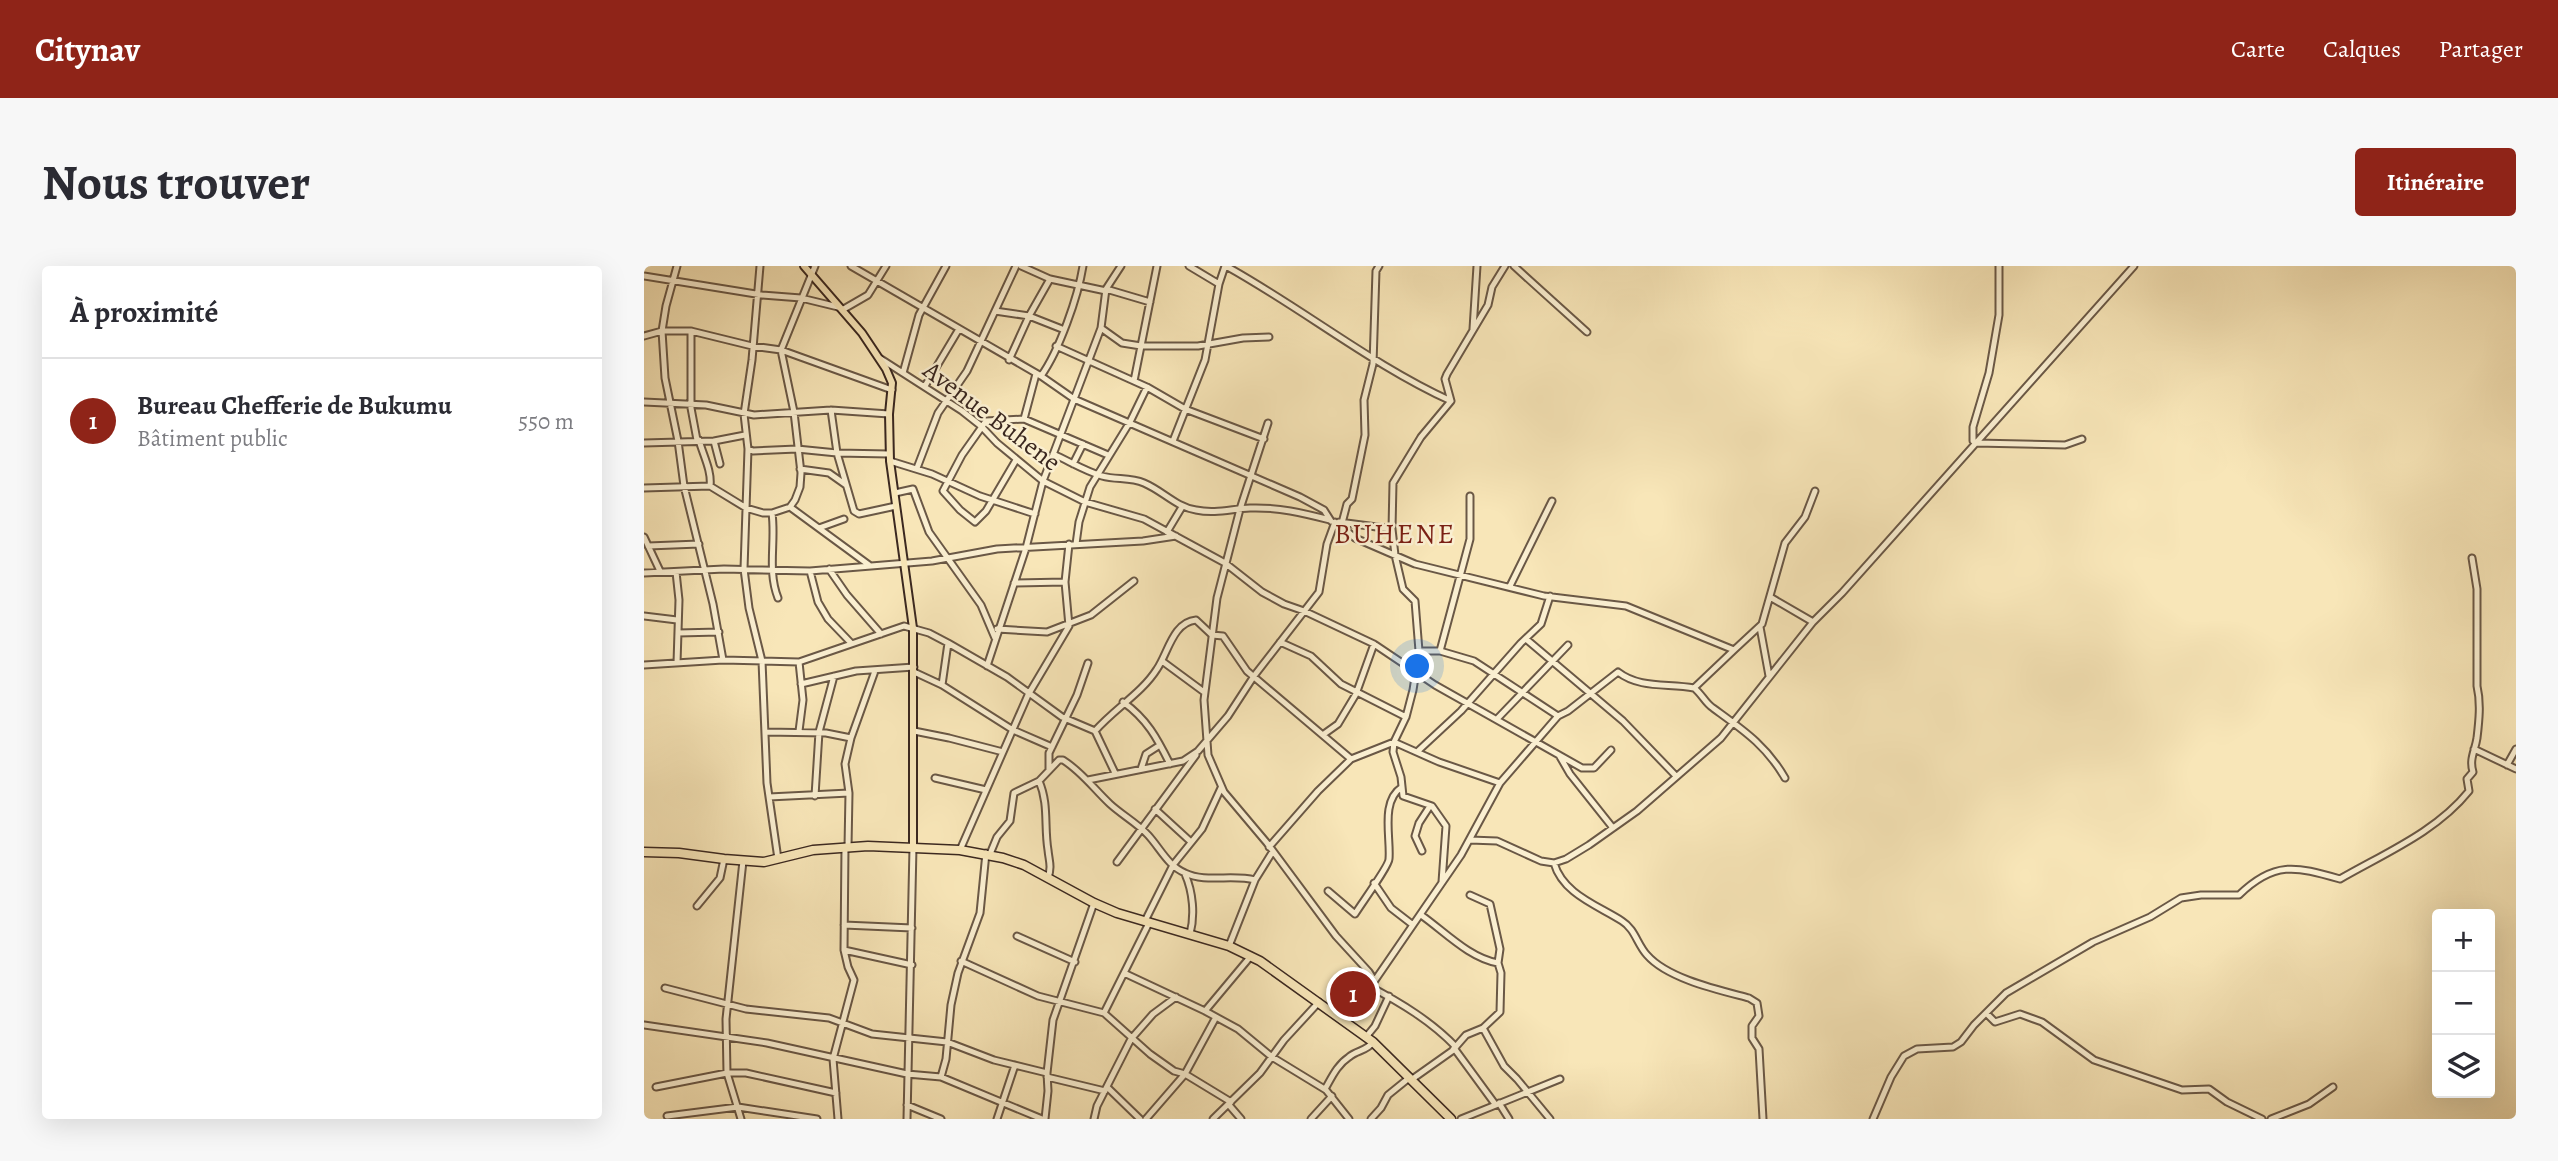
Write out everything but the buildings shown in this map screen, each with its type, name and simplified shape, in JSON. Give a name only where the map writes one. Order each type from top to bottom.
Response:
[{"type":"highway","points":[[644,852],[764,862],[813,850],[847,847],[914,847],[988,853],[1024,865],[1094,903],[1229,946],[1251,956],[1347,1021],[1451,1119]]},
{"type":"main road","points":[[804,266],[878,357],[889,377],[892,390],[889,414],[890,457],[913,628],[914,847]]},
{"type":"street","points":[[677,266],[662,331],[665,378],[684,486],[719,632],[723,660]]},
{"type":"street","points":[[760,266],[744,414],[748,449],[744,569],[749,608],[762,661],[769,797],[778,859]]},
{"type":"street","points":[[644,488],[710,486],[746,508],[772,513],[790,507],[800,487],[800,469],[794,412],[781,350],[815,266]]},
{"type":"street","points":[[851,266],[980,340],[1074,399],[1324,510],[1355,538],[1415,564],[1461,576],[1549,596],[1626,606],[1734,650]]},
{"type":"street","points":[[644,276],[801,298],[840,308],[868,295],[886,266]]},
{"type":"street","points":[[903,373],[914,327],[946,266]]},
{"type":"street","points":[[917,468],[938,413],[967,371],[980,340],[1019,266],[1050,279],[1150,302]]},
{"type":"street","points":[[1024,419],[1038,375],[1056,346],[1081,285],[1083,266]]},
{"type":"street","points":[[987,666],[997,629],[1026,548],[1043,481],[1101,328],[1106,290],[1121,266]]},
{"type":"street","points":[[1133,381],[1157,266]]},
{"type":"street","points":[[1189,266],[1219,284]]},
{"type":"street","points":[[1173,441],[1205,360],[1219,284],[1225,266],[1318,321],[1373,358],[1451,401]]},
{"type":"street","points":[[1473,333],[1477,266]]},
{"type":"street","points":[[1451,401],[1446,376],[1473,333],[1488,305],[1497,276],[1505,266]]},
{"type":"street","points":[[1514,266],[1587,332]]},
{"type":"street","points":[[1976,443],[1972,438],[1973,427],[1989,373],[1999,315],[1999,266]]},
{"type":"street","points":[[1470,840],[1497,841],[1541,861],[1555,863],[1566,859],[1613,828],[1721,738],[1813,622],[1843,593],[2134,266]]},
{"type":"street","points":[[1117,862],[1319,592],[1327,544],[1336,522],[1352,499],[1362,455],[1365,435],[1364,400],[1373,358],[1376,268]]},
{"type":"street","points":[[1009,360],[1050,279]]},
{"type":"street","points":[[995,311],[1029,316],[1062,329]]},
{"type":"street","points":[[925,386],[959,328]]},
{"type":"street","points":[[1101,328],[1122,343],[1141,346],[1208,345],[1243,338],[1269,337]]},
{"type":"street","points":[[644,336],[662,331],[691,331],[781,350],[892,390]]},
{"type":"street","points":[[691,331],[692,404],[698,440],[711,476],[710,486]]},
{"type":"street","points":[[1056,346],[1146,387],[1185,409],[1264,439]]},
{"type":"street","name":"Avenue Buhene","points":[[878,357],[947,400],[1043,481],[1085,502],[1144,519],[1176,536],[1225,563],[1262,592],[1374,644],[1435,685],[1581,768],[1589,770],[1599,764],[1611,750]]},
{"type":"street","points":[[1076,544],[1085,502],[1097,474],[1130,422],[1146,387]]},
{"type":"street","points":[[1441,885],[1447,829],[1445,822],[1430,806],[1402,795],[1393,756],[1394,742],[1406,717],[1417,673],[1419,651],[1415,601],[1403,589],[1391,529],[1394,479],[1421,437],[1451,401]]},
{"type":"street","points":[[644,402],[706,405],[744,414],[831,410],[889,414]]},
{"type":"street","points":[[831,410],[837,453],[856,513],[896,506]]},
{"type":"street","points":[[1016,460],[975,522],[944,493],[943,489],[948,480],[986,421],[1024,419],[1108,455]]},
{"type":"street","points":[[1268,423],[1240,509],[1216,598],[1205,692],[1208,755],[1221,788],[1336,936],[1369,972],[1371,983],[1443,1033],[1509,1119]]},
{"type":"street","points":[[644,443],[714,441],[745,435]]},
{"type":"street","points":[[1976,443],[2065,445],[2082,439]]},
{"type":"street","points":[[714,441],[720,464]]},
{"type":"street","points":[[1073,464],[1083,444]]},
{"type":"street","points":[[748,449],[797,449],[890,457],[992,500],[1035,514]]},
{"type":"street","points":[[1053,454],[1097,474],[1145,483],[1182,507],[1208,512],[1240,509],[1296,511],[1336,522],[1391,529]]},
{"type":"street","points":[[800,469],[829,473],[846,485]]},
{"type":"street","points":[[895,493],[913,489],[929,532],[981,605],[995,638]]},
{"type":"street","points":[[1769,677],[1760,627],[1785,543],[1805,517],[1815,491]]},
{"type":"street","points":[[1440,651],[1471,539],[1470,496]]},
{"type":"street","points":[[1510,586],[1552,501]]},
{"type":"street","points":[[790,507],[870,566]]},
{"type":"street","points":[[1167,532],[1182,507]]},
{"type":"street","points":[[772,513],[774,527],[771,568],[773,586],[778,598]]},
{"type":"street","points":[[819,528],[844,519]]},
{"type":"street","points":[[644,573],[771,568],[810,571],[903,564],[988,551],[1143,541],[1176,536]]},
{"type":"street","points":[[644,537],[660,571]]},
{"type":"street","points":[[648,546],[699,544]]},
{"type":"street","points":[[960,850],[1028,695],[1070,622],[1065,582],[1069,544]]},
{"type":"street","points":[[1873,1119],[1891,1077],[1904,1056],[1917,1049],[1953,1047],[1961,1042],[2006,993],[2093,943],[2150,917],[2181,898],[2239,895],[2270,871],[2301,869],[2340,879],[2431,828],[2451,812],[2469,791],[2467,779],[2473,772],[2470,762],[2480,699],[2477,686],[2477,589],[2472,558]]},
{"type":"street","points":[[829,569],[847,595],[881,634]]},
{"type":"street","points":[[810,571],[818,602],[828,619],[851,643]]},
{"type":"street","points":[[676,572],[679,600],[677,663]]},
{"type":"street","points":[[997,629],[1043,633],[1091,615],[1133,581]]},
{"type":"street","points":[[1014,583],[1065,582]]},
{"type":"street","points":[[1418,751],[1468,703],[1541,624],[1549,596]]},
{"type":"street","points":[[1770,597],[1813,622]]},
{"type":"street","points":[[644,616],[677,620]]},
{"type":"street","points":[[1095,731],[1123,702],[1146,684],[1163,661],[1170,642],[1187,622],[1196,620],[1212,635],[1223,636],[1236,657],[1254,676],[1351,759]]},
{"type":"street","points":[[644,665],[723,660],[799,662],[900,626],[913,628],[948,643],[1007,677],[1028,695],[1066,719],[1095,731],[1115,773]]},
{"type":"street","points":[[1694,688],[1760,627]]},
{"type":"street","points":[[678,633],[719,632]]},
{"type":"street","points":[[1526,639],[1623,721],[1676,776]]},
{"type":"street","points":[[1280,642],[1311,656],[1356,694],[1406,717]]},
{"type":"street","points":[[942,685],[948,643]]},
{"type":"street","points":[[1324,734],[1338,724],[1356,694],[1374,644]]},
{"type":"street","points":[[1497,719],[1568,645]]},
{"type":"street","points":[[1419,651],[1440,651],[1474,661],[1558,716]]},
{"type":"street","points":[[1163,661],[1205,692]]},
{"type":"street","points":[[799,662],[803,711],[799,731]]},
{"type":"street","points":[[1049,769],[1048,757],[1088,663]]},
{"type":"street","points":[[801,684],[856,671],[875,671],[877,668],[914,669],[1013,730],[1052,747]]},
{"type":"street","points":[[838,1119],[833,1059],[854,980],[844,950],[849,793],[845,764],[850,738],[875,671]]},
{"type":"street","points":[[1347,1021],[1470,840],[1500,783],[1558,716],[1618,672],[1628,680],[1640,683],[1694,688],[1712,707],[1735,722],[1772,756],[1785,778]]},
{"type":"street","points":[[816,796],[819,732],[834,676]]},
{"type":"street","points":[[1123,702],[1141,715],[1152,728],[1170,764]]},
{"type":"street","points":[[914,731],[1003,752]]},
{"type":"street","points":[[765,732],[819,732],[850,738]]},
{"type":"street","points":[[1229,946],[1255,880],[1271,849],[1318,791],[1351,759],[1394,742],[1439,762],[1500,783]]},
{"type":"street","points":[[1141,769],[1146,754],[1160,745]]},
{"type":"street","points":[[2507,765],[2516,748]]},
{"type":"street","points":[[2474,749],[2516,769]]},
{"type":"street","points":[[1088,780],[1183,761],[1198,751]]},
{"type":"street","points":[[1558,753],[1570,774],[1613,828]]},
{"type":"street","points":[[941,1077],[946,1059],[953,994],[961,961],[980,913],[988,853],[1010,821],[1014,793],[1039,781],[1059,760],[1063,760],[1088,780],[1109,803],[1140,828],[1172,865],[1185,874],[1255,880]]},
{"type":"street","points":[[935,778],[986,790]]},
{"type":"street","points":[[1039,781],[1044,794],[1047,846],[1052,863],[1048,878]]},
{"type":"street","points":[[1328,891],[1353,915],[1388,867],[1388,819],[1394,796],[1402,787]]},
{"type":"street","points":[[1104,1013],[1172,865],[1202,829],[1221,788]]},
{"type":"street","points":[[769,797],[849,793]]},
{"type":"street","points":[[1422,851],[1415,836],[1419,823],[1430,806]]},
{"type":"street","points":[[1155,809],[1191,842]]},
{"type":"street","points":[[907,1119],[914,847]]},
{"type":"street","points":[[697,906],[720,878],[724,859]]},
{"type":"street","points":[[741,1119],[727,1073],[726,1037],[727,1004],[743,861]]},
{"type":"street","points":[[1555,863],[1560,876],[1572,889],[1589,903],[1625,922],[1638,937],[1646,954],[1658,963],[1683,978],[1749,998],[1757,1003],[1759,1016],[1752,1026],[1752,1038],[1759,1049],[1763,1119]]},
{"type":"street","points":[[1185,874],[1192,900],[1192,925],[1189,934]]},
{"type":"street","points":[[1374,883],[1391,908],[1413,925]]},
{"type":"street","points":[[1371,1119],[1388,1095],[1455,1048],[1466,1035],[1483,1028],[1500,1012],[1498,932],[1490,904],[1471,895]]},
{"type":"street","points":[[644,1025],[767,1043],[907,1074],[941,1077],[1044,1119],[1053,1020],[1094,903]]},
{"type":"street","points":[[1421,915],[1471,952],[1498,963]]},
{"type":"street","points":[[844,925],[912,929]]},
{"type":"street","points":[[1017,936],[1074,962]]},
{"type":"street","points":[[844,950],[912,965]]},
{"type":"street","points":[[1205,1011],[1251,956]]},
{"type":"street","points":[[961,961],[1038,996],[1104,1013],[1174,1071],[1185,1074],[1230,1104],[1241,1119]]},
{"type":"street","points":[[1124,973],[1238,1029],[1272,1057],[1325,1089],[1349,1119]]},
{"type":"street","points":[[665,988],[746,1009],[821,1017],[872,1034],[947,1042],[1047,1075],[1106,1089],[1140,1119]]},
{"type":"street","points":[[1325,1089],[1338,1065],[1355,1053],[1369,1048],[1389,996]]},
{"type":"street","points":[[1094,1119],[1097,1106],[1131,1038],[1153,1014],[1176,997]]},
{"type":"street","points":[[1213,1119],[1260,1073],[1319,1002]]},
{"type":"street","points":[[1986,1013],[1995,1022],[2020,1014],[2042,1022],[2094,1060],[2182,1090],[2209,1089],[2227,1102],[2262,1119]]},
{"type":"street","points":[[1146,1119],[1185,1074],[1216,1017]]},
{"type":"street","points":[[1483,1028],[1504,1066],[1549,1119]]},
{"type":"street","points":[[997,1119],[1016,1065]]},
{"type":"street","points":[[656,1087],[727,1073],[746,1073],[836,1093]]},
{"type":"street","points":[[1461,1119],[1560,1079]]},
{"type":"street","points":[[2271,1119],[2309,1104],[2333,1087]]},
{"type":"street","points":[[1311,1119],[1332,1096]]},
{"type":"street","points":[[907,1105],[941,1119]]},
{"type":"street","points":[[667,1116],[738,1107],[817,1119]]},
{"type":"place","name":"Bureau Chefferie de Bukumu","points":[[1353,994]]},
{"type":"district","name":"BUHENE","points":[[1395,534]]}]
